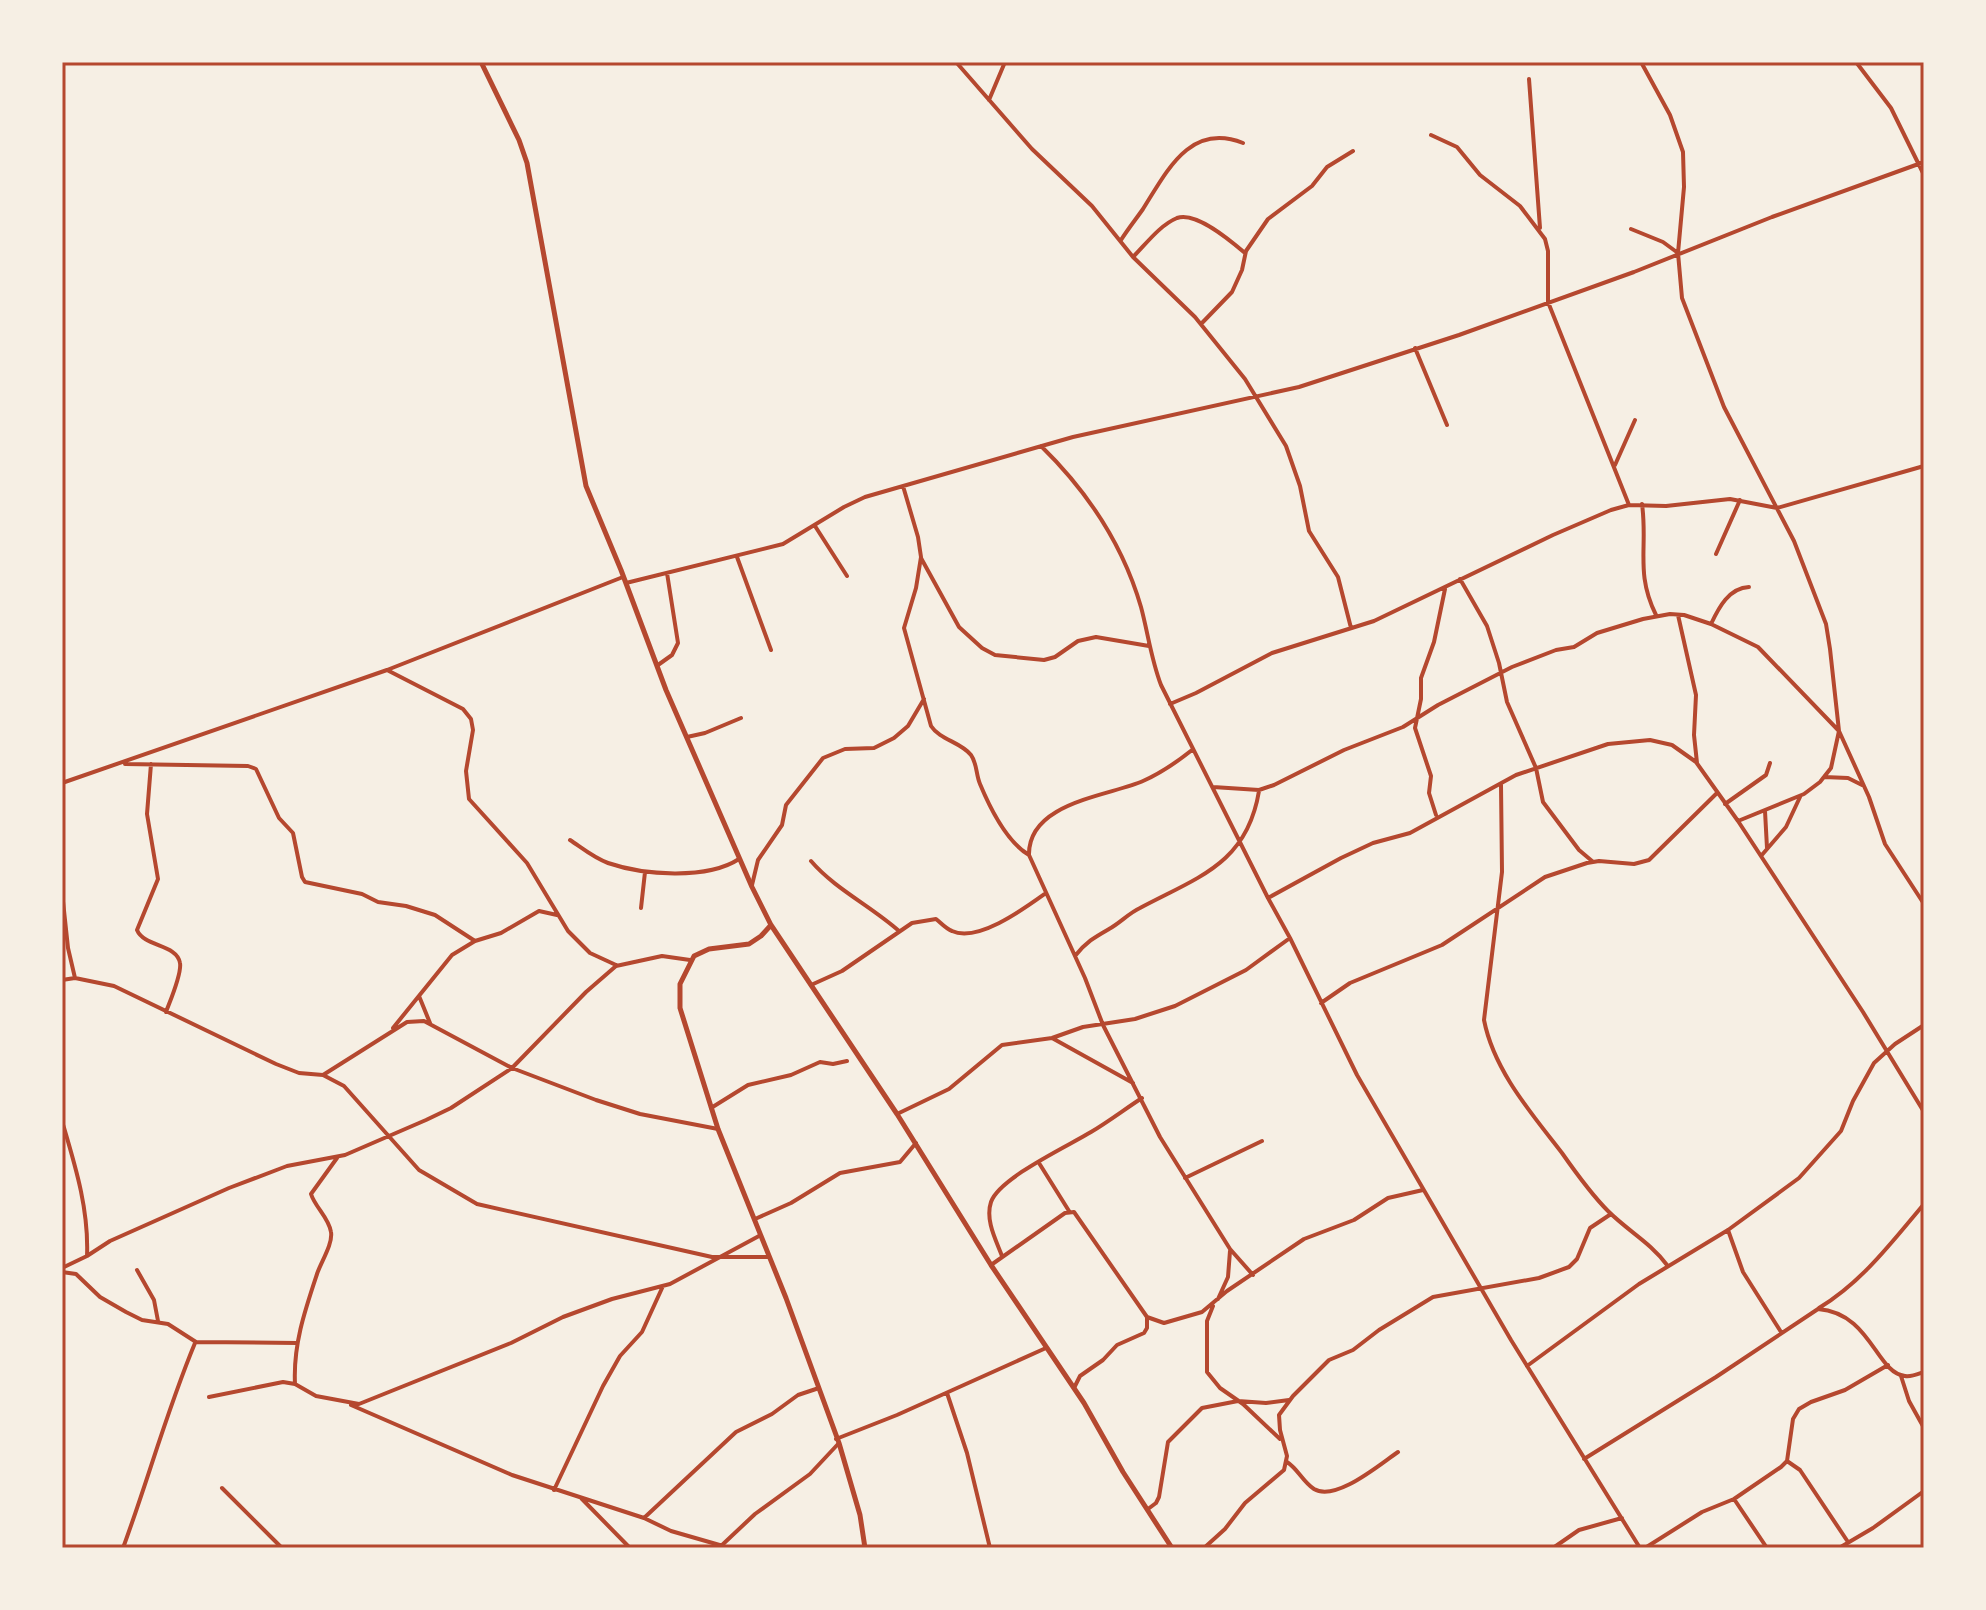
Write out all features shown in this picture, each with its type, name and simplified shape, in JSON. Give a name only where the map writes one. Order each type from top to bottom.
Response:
[{"type":"street","points":[[481,62],[527,163],[586,486],[687,737],[752,887],[771,925],[1074,1388],[1171,1548]]},
{"type":"street","points":[[956,62],[1029,146],[1092,206],[1133,257],[1201,324],[1256,395],[1286,446],[1300,486],[1309,531],[1321,555],[1338,577],[1351,628]]},
{"type":"street","points":[[989,101],[1005,62]]},
{"type":"street","points":[[1641,62],[1657,89],[1682,146],[1684,178],[1678,253],[1680,291],[1688,316],[1724,407],[1794,541],[1826,624],[1839,731],[1835,756],[1824,777],[1801,795],[1738,821]]},
{"type":"street","points":[[1856,62],[1896,116],[1921,163],[1924,175]]},
{"type":"street","points":[[1529,79],[1540,231]]},
{"type":"street","points":[[1431,135],[1457,147],[1480,175],[1520,206],[1540,231],[1548,251],[1548,302],[1629,505]]},
{"type":"street","points":[[1121,240],[1186,149],[1201,140],[1217,136],[1243,143]]},
{"type":"street","points":[[1201,324],[1232,292],[1242,270],[1245,253],[1268,219],[1312,186],[1327,167],[1353,151]]},
{"type":"street","points":[[62,783],[387,670],[624,580],[667,573],[783,544],[854,501],[1041,446],[1299,387],[1634,272],[1921,163]]},
{"type":"street","points":[[1133,257],[1163,227],[1178,218],[1188,217],[1198,220],[1245,253]]},
{"type":"street","points":[[1631,229],[1663,242],[1678,253]]},
{"type":"street","points":[[1415,348],[1447,425]]},
{"type":"street","points":[[1615,465],[1635,420]]},
{"type":"street","points":[[1041,446],[1083,491],[1108,530],[1141,607],[1154,668],[1170,704],[1357,1075],[1527,1366],[1643,1548],[1702,1512],[1734,1499],[1775,1472],[1787,1461],[1793,1419],[1802,1406],[1845,1390],[1888,1365]]},
{"type":"street","points":[[1170,704],[1272,653],[1374,621],[1553,535],[1629,505],[1666,506],[1740,500],[1777,508],[1924,466]]},
{"type":"street","points":[[903,486],[921,557],[959,627],[982,648],[995,655],[1044,660],[1055,657],[1078,641],[1096,637],[1149,646]]},
{"type":"street","points":[[1716,554],[1740,500]]},
{"type":"street","points":[[1642,504],[1645,526],[1644,584],[1657,616]]},
{"type":"street","points":[[815,526],[847,576]]},
{"type":"street","points":[[737,557],[771,650]]},
{"type":"street","points":[[921,557],[904,628],[933,729],[973,757],[987,798],[1010,838],[1029,855],[1103,1025],[1160,1137],[1230,1249],[1253,1275]]},
{"type":"street","points":[[658,665],[672,655],[678,643],[667,573]]},
{"type":"street","points":[[1460,579],[1487,626],[1507,702],[1536,768],[1546,807],[1582,854],[1593,862]]},
{"type":"street","points":[[1435,817],[1429,793],[1431,776],[1415,730],[1421,699],[1421,678],[1434,642],[1445,587]]},
{"type":"street","points":[[1711,624],[1729,596],[1749,587]]},
{"type":"street","points":[[1678,615],[1696,695],[1694,735],[1698,766]]},
{"type":"street","points":[[1212,787],[1259,790],[1416,720],[1501,672],[1556,650],[1574,647],[1597,633],[1657,616],[1678,615],[1711,624],[1747,640],[1764,652],[1839,731],[1891,855],[1924,904]]},
{"type":"street","points":[[387,670],[463,709],[471,719],[473,730],[466,771],[469,799],[517,849],[568,931],[590,953],[616,966]]},
{"type":"street","points":[[752,887],[758,860],[782,825],[786,805],[823,758],[845,749],[874,748],[894,738],[909,724],[924,699]]},
{"type":"street","points":[[687,737],[741,718]]},
{"type":"street","points":[[1268,898],[1341,858],[1373,843],[1410,833],[1435,817],[1536,768],[1608,744],[1650,740],[1672,745],[1698,766],[1738,821],[1924,1112]]},
{"type":"street","points":[[1029,855],[1030,844],[1039,828],[1068,805],[1144,780],[1193,750]]},
{"type":"street","points":[[1725,804],[1766,775],[1770,763]]},
{"type":"street","points":[[123,764],[248,766],[256,769],[279,818],[293,833],[305,882],[435,915],[475,941]]},
{"type":"street","points":[[151,764],[147,814],[158,879],[138,933],[175,954],[179,960],[179,972],[166,1012]]},
{"type":"street","points":[[1824,777],[1848,778],[1864,786]]},
{"type":"street","points":[[1501,783],[1503,862],[1496,908],[1496,941],[1484,1020],[1494,1052],[1518,1095],[1611,1214],[1645,1240],[1667,1265]]},
{"type":"street","points":[[1075,956],[1089,940],[1140,908],[1174,893],[1205,873],[1240,844],[1253,815],[1259,790]]},
{"type":"street","points":[[1321,1003],[1350,983],[1442,945],[1536,881],[1569,867],[1593,862],[1634,864],[1649,860],[1718,793]]},
{"type":"street","points":[[1761,856],[1786,827],[1801,795]]},
{"type":"street","points":[[1765,811],[1767,848]]},
{"type":"street","points":[[570,840],[605,862],[645,872],[693,872],[724,866],[739,859]]},
{"type":"street","points":[[811,861],[827,878],[879,913],[899,931]]},
{"type":"street","points":[[641,908],[645,872]]},
{"type":"street","points":[[62,892],[68,948],[75,978]]},
{"type":"street","points":[[811,985],[858,961],[912,923],[934,919],[954,932],[977,932],[1013,915],[1046,893]]},
{"type":"street","points":[[390,1032],[446,961],[475,941],[501,933],[551,902]]},
{"type":"street","points":[[541,911],[560,916]]},
{"type":"street","points":[[771,925],[749,944],[709,949],[690,960],[680,984],[680,1008],[718,1129],[838,1441],[860,1515],[865,1548]]},
{"type":"street","points":[[897,1114],[949,1089],[1002,1045],[1052,1038],[1083,1027],[1135,1019],[1175,1006],[1246,970],[1290,938]]},
{"type":"street","points":[[62,1270],[110,1241],[229,1188],[287,1166],[337,1158],[451,1108],[512,1068],[586,992],[616,966],[662,956],[690,960]]},
{"type":"street","points":[[62,980],[75,978],[114,986],[299,1073],[323,1075],[344,1086],[424,1174],[477,1204],[720,1258],[768,1257]]},
{"type":"street","points":[[419,996],[430,1023]]},
{"type":"street","points":[[323,1075],[407,1022],[418,1020],[430,1023],[512,1068],[640,1114],[718,1129]]},
{"type":"street","points":[[1527,1366],[1667,1265],[1728,1230],[1799,1178],[1841,1131],[1869,1069],[1887,1050],[1924,1025]]},
{"type":"street","points":[[1052,1038],[1134,1083]]},
{"type":"street","points":[[711,1108],[748,1085],[785,1077],[820,1062],[847,1061]]},
{"type":"street","points":[[1002,1256],[991,1229],[991,1203],[1007,1183],[1142,1098]]},
{"type":"street","points":[[62,1121],[80,1183],[88,1237],[87,1256]]},
{"type":"street","points":[[1185,1178],[1262,1141]]},
{"type":"street","points":[[753,1220],[791,1203],[840,1173],[900,1162],[916,1143]]},
{"type":"street","points":[[295,1384],[297,1343],[318,1270],[332,1238],[329,1225],[311,1194],[337,1158]]},
{"type":"street","points":[[1039,1163],[1069,1211],[1077,1215],[1147,1317],[1164,1323],[1202,1312],[1218,1301]]},
{"type":"street","points":[[1282,1440],[1215,1383],[1206,1368],[1207,1321],[1211,1309],[1227,1291],[1304,1239],[1354,1220],[1388,1198],[1423,1190]]},
{"type":"street","points":[[1584,1459],[1716,1377],[1855,1282],[1924,1204]]},
{"type":"street","points":[[991,1265],[1069,1211]]},
{"type":"street","points":[[1398,1452],[1356,1480],[1327,1492],[1313,1489],[1287,1462],[1278,1419],[1289,1400],[1329,1360],[1353,1350],[1419,1304],[1433,1297],[1539,1278],[1569,1267],[1577,1259],[1590,1228],[1611,1214]]},
{"type":"street","points":[[1728,1230],[1743,1272],[1781,1332]]},
{"type":"street","points":[[350,1404],[359,1404],[511,1343],[563,1317],[612,1299],[663,1286],[759,1236]]},
{"type":"street","points":[[1218,1301],[1228,1277],[1230,1249]]},
{"type":"street","points":[[62,1270],[76,1274],[100,1297],[126,1312],[142,1320],[158,1321],[196,1342],[297,1343]]},
{"type":"street","points":[[137,1270],[154,1300],[158,1321]]},
{"type":"street","points":[[554,1490],[603,1386],[620,1356],[642,1332],[663,1286]]},
{"type":"street","points":[[1818,1309],[1834,1311],[1847,1318],[1868,1337],[1888,1365],[1901,1375],[1924,1372]]},
{"type":"street","points":[[1074,1388],[1080,1376],[1103,1360],[1117,1345],[1144,1333],[1147,1317]]},
{"type":"street","points":[[123,1548],[171,1401],[196,1342]]},
{"type":"street","points":[[721,1546],[755,1514],[810,1474],[838,1441],[1046,1348]]},
{"type":"street","points":[[1901,1375],[1909,1401],[1924,1428]]},
{"type":"street","points":[[209,1397],[272,1383],[295,1384],[316,1396],[350,1404],[512,1475],[644,1518],[671,1531],[730,1548]]},
{"type":"street","points":[[644,1518],[736,1432],[772,1414],[798,1395],[819,1388]]},
{"type":"street","points":[[947,1393],[967,1453],[990,1548]]},
{"type":"street","points":[[1148,1509],[1159,1497],[1165,1452],[1171,1438],[1205,1407],[1238,1401],[1266,1403],[1289,1400]]},
{"type":"street","points":[[1787,1461],[1800,1470],[1848,1542]]},
{"type":"street","points":[[1204,1548],[1225,1529],[1252,1496],[1282,1473],[1287,1462]]},
{"type":"street","points":[[222,1488],[282,1548]]},
{"type":"street","points":[[1839,1548],[1924,1491]]},
{"type":"street","points":[[579,1496],[630,1548]]},
{"type":"street","points":[[1734,1499],[1767,1548]]},
{"type":"street","points":[[1553,1548],[1579,1530],[1622,1518]]}]
